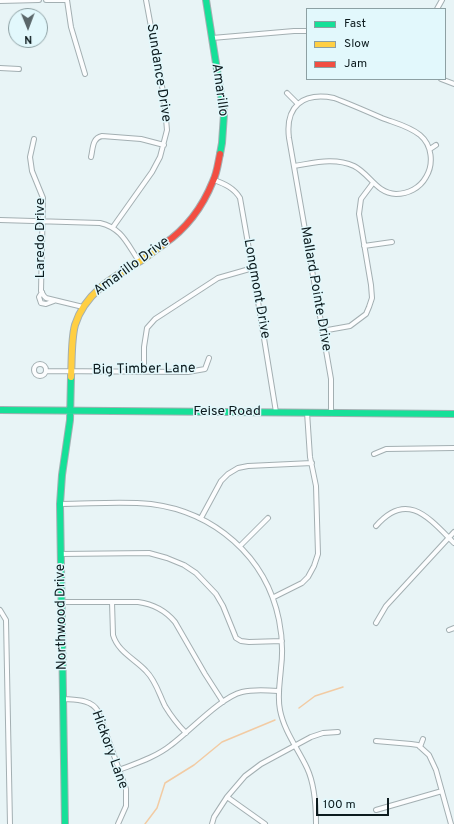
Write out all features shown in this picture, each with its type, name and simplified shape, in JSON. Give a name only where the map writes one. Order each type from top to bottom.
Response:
[{"type":"street","points":[[0,1],[39,0]]},
{"type":"street","points":[[46,0],[67,0],[71,27],[85,74]]},
{"type":"street","name":"Sundance Drive","points":[[113,227],[152,172],[160,157],[167,130],[166,108],[146,0]]},
{"type":"street","name":"Amarillo","points":[[206,0],[224,114],[222,143],[214,180]]},
{"type":"street","points":[[212,38],[294,30],[306,31]]},
{"type":"street","points":[[0,68],[19,69]]},
{"type":"street","points":[[444,80],[454,84]]},
{"type":"street","points":[[287,93],[298,104],[304,99],[313,96],[334,98],[406,126],[421,136],[430,149],[431,160],[427,176],[422,183],[412,191],[403,194],[393,194],[382,190],[362,171],[346,163],[333,161],[294,166]]},
{"type":"street","name":"Mallard Pointe Drive","points":[[298,104],[291,113],[288,128],[289,138],[331,379],[331,413]]},
{"type":"street","points":[[91,157],[94,141],[98,136],[141,139],[164,145]]},
{"type":"street","name":"Laredo Drive","points":[[34,139],[30,157],[32,171],[43,198],[42,292],[44,296],[83,308]]},
{"type":"street","points":[[430,149],[436,145]]},
{"type":"street","name":"Amarillo Drive","points":[[70,410],[73,330],[83,308],[94,293],[105,283],[174,236],[193,216],[205,199],[214,180]]},
{"type":"street","name":"Longmont Drive","points":[[214,180],[231,187],[240,198],[253,268],[276,412]]},
{"type":"street","points":[[322,331],[350,326],[366,314],[372,298],[359,214],[361,199],[373,183]]},
{"type":"street","points":[[0,220],[100,223],[113,227],[120,232],[139,261]]},
{"type":"street","points":[[364,246],[392,242]]},
{"type":"street","points":[[144,372],[144,347],[147,328],[155,318],[218,278],[253,268]]},
{"type":"street","name":"Big Timber Lane","points":[[46,371],[188,372],[205,369],[209,358]]},
{"type":"street","name":"Feise Road","points":[[0,410],[454,414]]},
{"type":"street","name":"Northwood Drive","points":[[65,824],[60,504],[70,410]]},
{"type":"street","points":[[274,597],[302,583],[308,578],[318,554],[316,486],[308,431],[307,412]]},
{"type":"street","points":[[374,454],[386,448],[454,448]]},
{"type":"street","points":[[201,518],[221,481],[228,474],[238,468],[248,466],[312,463]]},
{"type":"street","points":[[60,504],[138,503],[183,512],[201,518],[220,530],[240,546],[259,571],[274,597],[282,641],[282,667],[278,691],[280,709],[282,719],[307,769],[313,786],[316,824]]},
{"type":"street","points":[[376,526],[388,513],[402,509],[414,510],[431,520],[454,543]]},
{"type":"street","points":[[240,546],[268,518]]},
{"type":"street","points":[[376,624],[386,606],[454,532]]},
{"type":"street","points":[[60,554],[149,553],[167,558],[184,565],[196,573],[216,594],[224,606],[236,638],[241,641],[249,642],[282,641]]},
{"type":"street","points":[[62,602],[150,604],[159,608],[171,617],[223,702]]},
{"type":"street","points":[[112,602],[114,640],[125,654],[146,670],[152,678],[165,706],[186,733]]},
{"type":"street","points":[[0,610],[6,620],[10,824]]},
{"type":"street","points":[[449,630],[454,628]]},
{"type":"street","points":[[119,770],[153,756],[170,746],[223,702],[240,692],[260,690],[278,691]]},
{"type":"street","name":"Hickory Lane","points":[[63,699],[82,700],[96,707],[98,711],[126,789],[126,806],[118,824]]},
{"type":"street","points":[[212,824],[214,817],[227,797],[245,776],[261,764],[311,737],[323,733],[338,732]]},
{"type":"street","points":[[420,746],[423,739]]},
{"type":"street","points":[[376,741],[407,742],[420,746],[430,755],[436,770],[451,824]]},
{"type":"street","points":[[376,810],[442,791]]},
{"type":"street","points":[[227,797],[265,824]]},
{"type":"waterway","points":[[299,708],[315,696],[343,687]]},
{"type":"waterway","points":[[145,824],[157,808],[165,783],[194,765],[222,742],[275,720]]},
{"type":"traffic: fast","points":[[206,0],[224,114],[220,154]]},
{"type":"traffic: fast","points":[[65,824],[60,504],[62,475],[70,420],[71,377]]},
{"type":"traffic: fast","points":[[0,410],[454,414]]},
{"type":"traffic: slow","points":[[71,377],[72,344],[75,325],[86,303],[102,286],[164,244]]},
{"type":"traffic: jam","points":[[164,244],[187,224],[199,208],[214,178],[220,154]]}]
